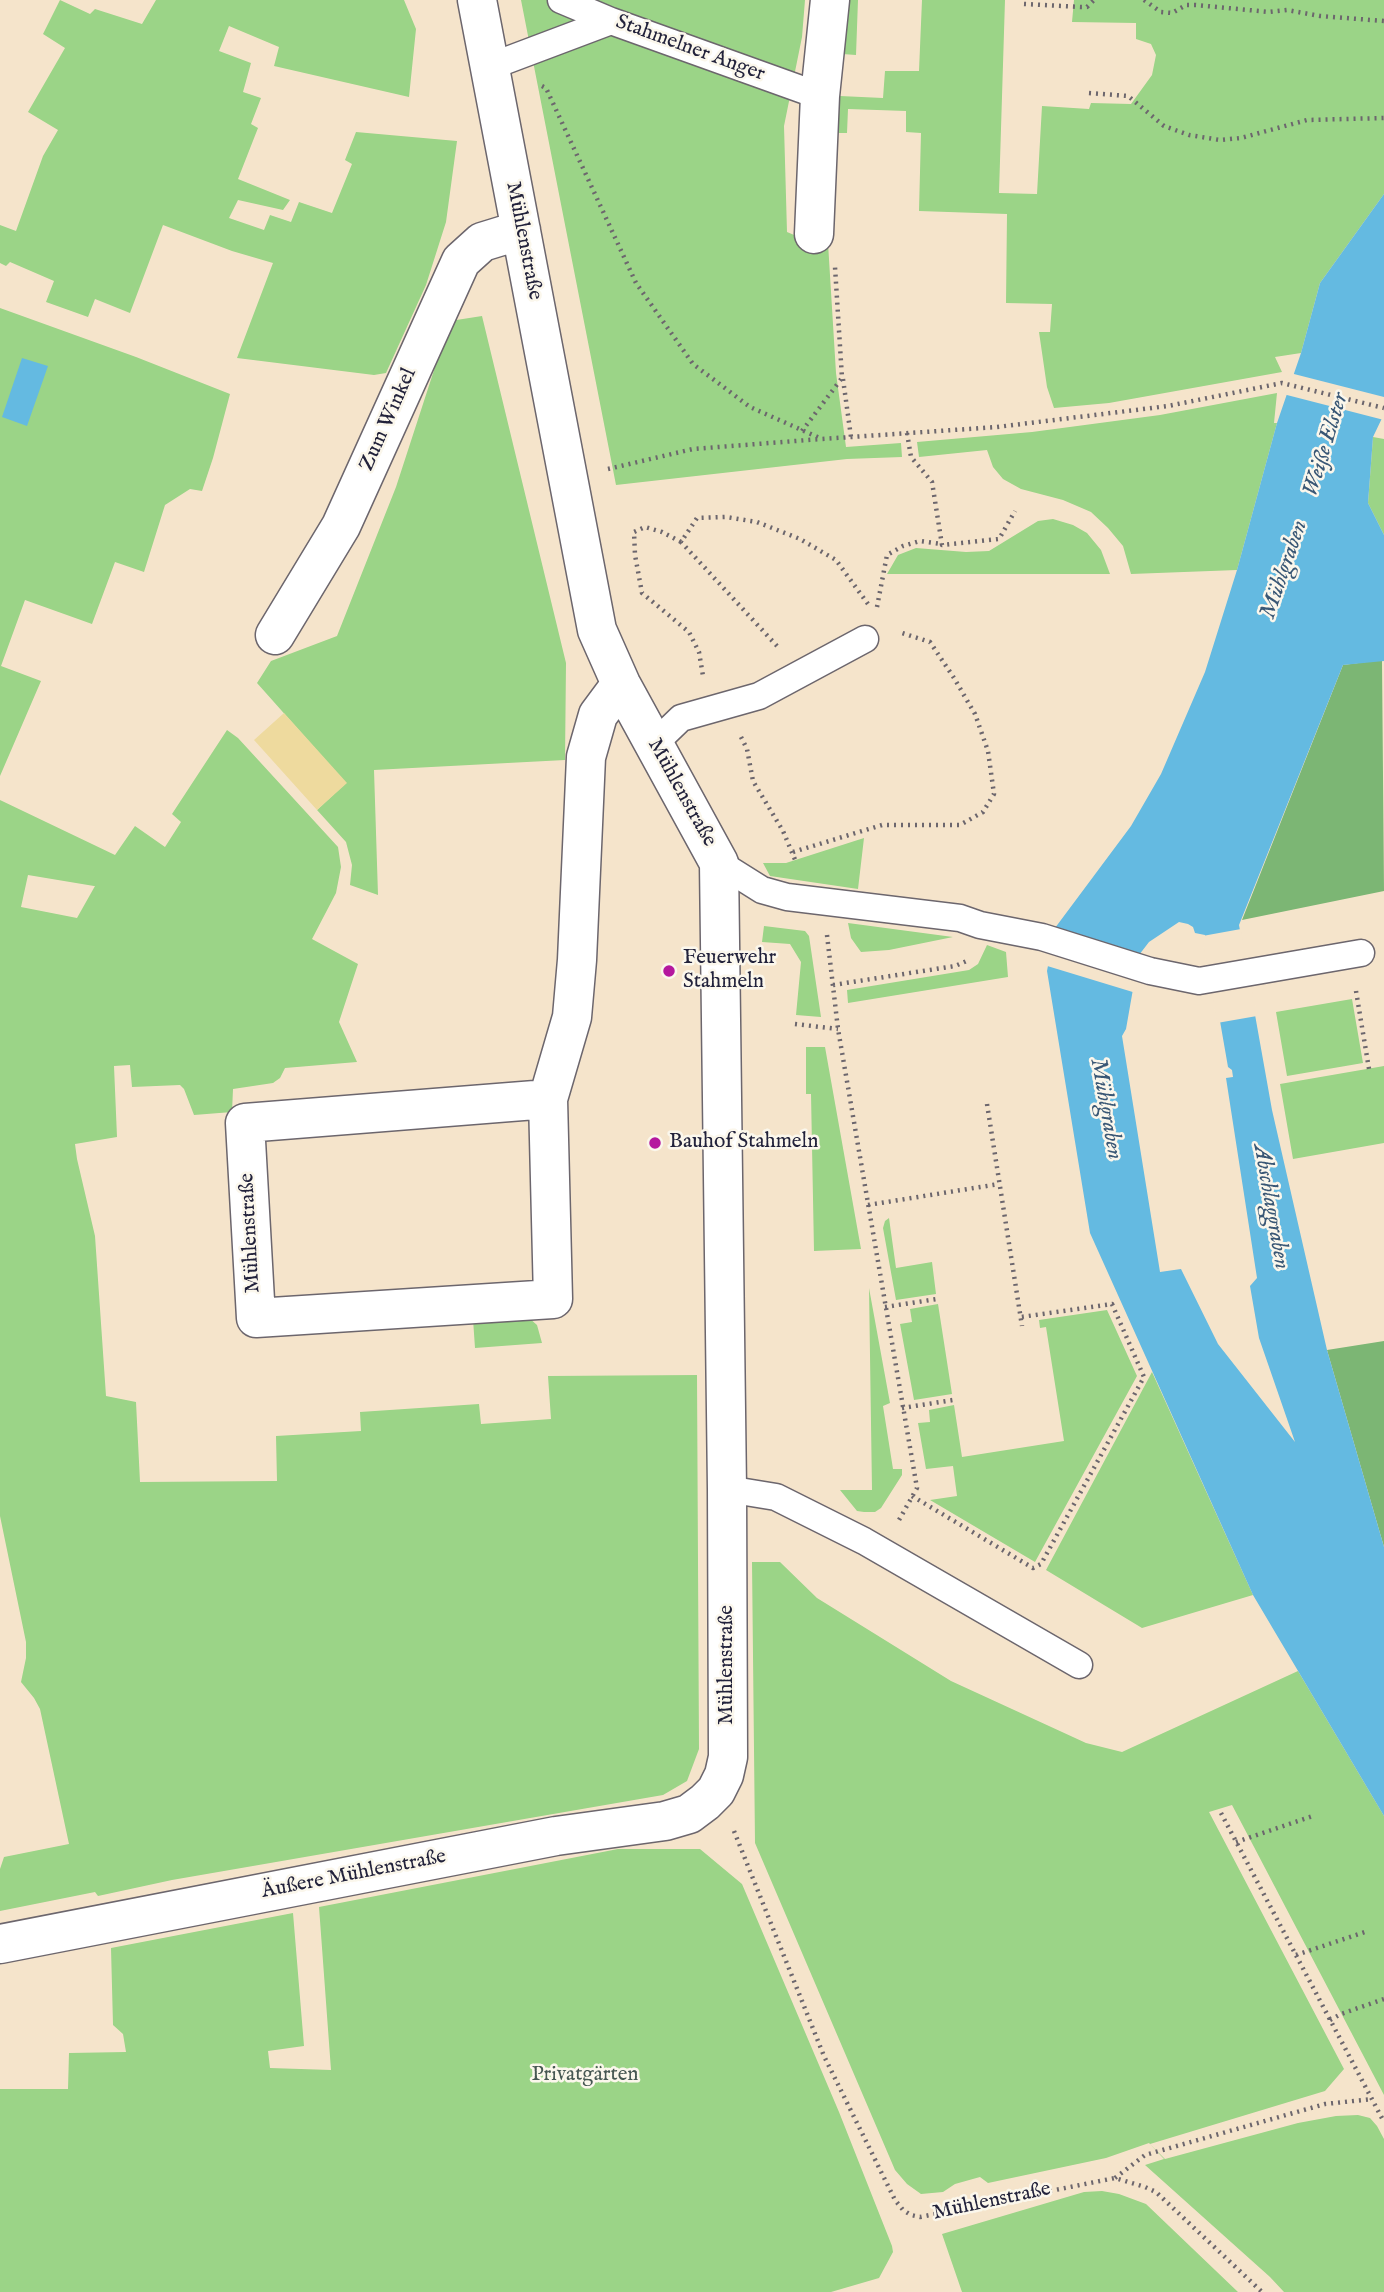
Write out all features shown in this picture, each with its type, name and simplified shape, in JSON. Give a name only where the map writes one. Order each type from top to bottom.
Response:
[{"type":"street","name":"Mühlenstraße","points":[[477,0],[597,630],[621,684],[719,863],[728,1757],[724,1775],[716,1791],[705,1802]]},
{"type":"street","points":[[824,247],[820,96],[830,0]]},
{"type":"street","name":"Zum Winkel","points":[[275,635],[341,526],[461,261],[482,242],[521,230]]},
{"type":"street","name":"Mühlenstraße","points":[[548,1099],[245,1123],[256,1318],[553,1299],[548,1099],[572,1017],[586,757],[598,715],[621,684]]},
{"type":"street","name":"Äußere Mühlenstraße","points":[[0,1944],[556,1836],[666,1821],[689,1814],[705,1802]]},
{"type":"lane","name":"Stahmelner Anger","points":[[561,0],[820,96]]},
{"type":"lane","points":[[489,66],[611,20]]},
{"type":"lane","points":[[654,744],[681,718],[722,709],[759,696],[865,639]]},
{"type":"lane","points":[[719,863],[768,892],[960,918],[980,925],[1042,937],[1150,971],[1199,981],[1361,953]]},
{"type":"lane","points":[[727,1489],[776,1497],[882,1552],[1079,1665]]},
{"type":"path","points":[[1024,4],[1087,7],[1094,0]]},
{"type":"path","points":[[1144,0],[1161,12],[1171,13],[1186,5],[1196,5],[1269,12],[1287,10],[1320,16],[1384,21]]},
{"type":"path","points":[[538,85],[546,88],[636,284],[693,365],[750,407],[822,439]]},
{"type":"path","points":[[1089,93],[1128,96],[1164,126],[1189,135],[1220,140],[1241,138],[1307,120],[1384,118]]},
{"type":"path","points":[[824,247],[851,438]]},
{"type":"path","points":[[802,431],[842,378]]},
{"type":"path","points":[[601,470],[693,449],[997,427],[1168,406],[1282,383],[1384,408]]},
{"type":"path","points":[[907,433],[911,457],[932,482],[942,544]]},
{"type":"path","points":[[794,677],[783,653],[681,542],[697,518],[726,517],[757,522],[800,539],[836,560],[876,615],[887,555],[902,546],[920,541],[942,544],[999,539],[1015,511]]},
{"type":"path","points":[[793,852],[881,825],[960,825],[983,812],[994,794],[988,751],[975,714],[954,678],[930,642],[894,631]]},
{"type":"path","points":[[822,901],[838,1028],[917,1488],[882,1552]]},
{"type":"path","points":[[833,985],[954,966],[971,960]]},
{"type":"path","points":[[1344,993],[1357,991],[1369,1069]]},
{"type":"path","points":[[795,1024],[838,1028]]},
{"type":"path","points":[[987,1104],[1022,1326]]},
{"type":"path","points":[[867,1205],[999,1184]]},
{"type":"path","points":[[885,1307],[937,1299]]},
{"type":"path","points":[[912,1496],[1033,1568],[1041,1564],[1144,1377],[1112,1304],[1021,1317]]},
{"type":"path","points":[[902,1408],[953,1400]]},
{"type":"path","name":"Mühlenstraße","points":[[705,1802],[732,1826],[824,2056],[895,2200],[903,2210],[920,2217],[1115,2178],[1156,2192],[1262,2292]]},
{"type":"path","points":[[1221,1812],[1384,2122]]},
{"type":"path","points":[[1236,1842],[1313,1816]]},
{"type":"path","points":[[1296,1955],[1368,1931]]},
{"type":"path","points":[[1330,2020],[1384,1998]]},
{"type":"path","points":[[1115,2178],[1145,2155],[1325,2104],[1372,2099]]},
{"type":"green space","points":[[60,0],[90,14],[95,9],[142,24],[156,0],[404,0],[416,29],[409,97],[274,66],[279,47],[229,26],[219,51],[251,63],[243,92],[261,98],[251,124],[258,128],[238,179],[290,200],[283,210],[238,200],[229,218],[264,230],[270,215],[291,222],[299,202],[332,213],[352,164],[345,160],[356,132],[457,141],[446,222],[426,285],[386,373],[374,375],[237,358],[273,263],[163,225],[130,313],[95,299],[88,317],[46,302],[54,281],[10,262],[6,266],[0,263],[0,225],[16,231],[43,156],[58,130],[28,112],[65,48],[43,34]]},
{"type":"green space","points":[[521,0],[805,0],[802,37],[784,126],[787,232],[806,240],[828,243],[836,373],[846,447],[901,443],[902,457],[847,459],[616,485]]},
{"type":"green space","points":[[846,0],[858,0],[856,55],[842,54]]},
{"type":"green space","points":[[922,0],[1005,0],[999,193],[1037,194],[1042,106],[1089,109],[1091,103],[1131,104],[1152,75],[1156,55],[1151,44],[1136,39],[1136,23],[1072,22],[1074,0],[1384,0],[1384,194],[1320,283],[1301,353],[1275,357],[1282,372],[1109,403],[1054,408],[1047,387],[1039,332],[1050,332],[1052,304],[1006,303],[1007,214],[919,211],[921,133],[906,132],[906,111],[848,109],[847,133],[838,133],[840,96],[883,98],[885,71],[919,71]]},
{"type":"green space","points":[[0,308],[230,394],[202,491],[190,489],[165,505],[144,572],[115,562],[92,624],[25,600],[1,666],[41,681],[0,776]]},
{"type":"green space","points":[[482,316],[566,663],[565,760],[374,770],[378,895],[350,885],[352,865],[346,842],[317,810],[346,783],[257,683],[271,661],[337,636],[396,487],[450,321]]},
{"type":"green space","points":[[1277,393],[1274,423],[1277,423],[1237,570],[1131,574],[1123,546],[1091,512],[1063,500],[1021,489],[1003,479],[993,467],[987,450],[919,457],[917,442],[1032,432],[1160,415]]},
{"type":"green space","points":[[1373,437],[1384,439],[1384,535],[1368,503]]},
{"type":"green space","points":[[1053,519],[1087,533],[1101,550],[1110,574],[887,574],[898,555],[916,548],[989,551],[1038,521]]},
{"type":"green space","points":[[1382,660],[1384,891],[1242,920],[1343,665]]},
{"type":"green space","points":[[227,730],[238,738],[338,847],[341,867],[336,893],[312,939],[358,964],[339,1022],[357,1062],[285,1068],[280,1078],[273,1083],[233,1089],[232,1112],[194,1115],[180,1085],[132,1087],[130,1065],[114,1066],[117,1137],[75,1144],[95,1236],[106,1396],[136,1402],[140,1482],[277,1481],[276,1436],[361,1431],[360,1412],[479,1404],[481,1424],[551,1419],[548,1376],[697,1375],[699,1749],[687,1781],[663,1795],[172,1880],[98,1896],[95,1892],[0,1911],[0,1869],[4,1857],[69,1844],[40,1709],[21,1682],[26,1642],[0,1516],[0,800],[115,855],[135,826],[165,847],[181,822],[172,814]],"holes":[[[28,875],[95,886],[77,918],[21,907]]]},
{"type":"green space","points":[[864,838],[858,889],[770,876],[763,863],[786,863]]},
{"type":"green space","points":[[848,923],[953,937],[889,950],[861,952],[851,938]]},
{"type":"green space","points":[[764,926],[805,931],[809,936],[821,1017],[796,1015],[801,962],[790,944],[762,942]]},
{"type":"green space","points":[[987,945],[1006,952],[1008,977],[848,1003],[847,990],[969,970],[978,964]]},
{"type":"green space","points":[[1352,999],[1363,1063],[1287,1076],[1276,1012]]},
{"type":"green space","points":[[806,1047],[825,1047],[861,1249],[814,1251],[811,1094],[806,1094]]},
{"type":"green space","points":[[1384,1066],[1384,1143],[1293,1159],[1280,1084]]},
{"type":"green space","points":[[889,1218],[896,1268],[932,1262],[936,1294],[896,1300],[883,1228]]},
{"type":"green space","points":[[869,1288],[890,1403],[883,1406],[893,1469],[902,1469],[902,1475],[881,1508],[875,1512],[857,1511],[840,1490],[872,1490]]},
{"type":"green space","points":[[938,1304],[952,1394],[914,1400],[900,1324],[912,1322],[910,1309]]},
{"type":"green space","points":[[1107,1310],[1137,1376],[1035,1562],[930,1500],[957,1496],[953,1466],[926,1469],[918,1423],[930,1422],[929,1410],[954,1405],[962,1457],[1064,1441],[1046,1327],[1040,1328],[1039,1320]]},
{"type":"green space","points":[[529,1318],[537,1325],[542,1343],[475,1348],[473,1319]]},
{"type":"green space","points":[[1384,1341],[1384,1547],[1327,1350]]},
{"type":"green space","points":[[1152,1372],[1253,1595],[1142,1628],[1046,1570]]},
{"type":"green space","points":[[752,1562],[780,1562],[817,1598],[951,1681],[1086,1743],[1122,1752],[1298,1671],[1384,1816],[1384,2095],[1232,1805],[1209,1812],[1344,2069],[1325,2091],[1150,2144],[1165,2159],[1298,2123],[1336,2116],[1358,2115],[1370,2118],[1384,2139],[1384,2292],[1284,2292],[1145,2165],[1164,2159],[1149,2143],[1106,2158],[988,2183],[980,2177],[955,2184],[943,2192],[921,2194],[907,2184],[895,2170],[755,1843]]},
{"type":"green space","name":"Privatgärten","points":[[618,1849],[700,1849],[742,1884],[839,2112],[892,2246],[893,2252],[879,2278],[831,2292],[0,2292],[0,2089],[68,2089],[69,2053],[126,2052],[123,2034],[113,2025],[111,1948],[293,1913],[304,2046],[268,2051],[270,2068],[331,2070],[319,1907]]},
{"type":"green space","points":[[1102,2191],[1146,2204],[1238,2292],[962,2292],[942,2234],[1084,2192]]},
{"type":"sand","points":[[284,713],[347,783],[317,810],[254,740]]},
{"type":"water","points":[[1384,194],[1384,414],[1373,437],[1368,503],[1384,535],[1384,661],[1343,665],[1239,925],[1272,1110],[1327,1350],[1384,1547],[1384,1816],[1253,1595],[1090,1233],[1047,971],[1055,928],[1131,826],[1161,774],[1205,672],[1320,283]],"holes":[[[1179,922],[1193,927],[1195,933],[1205,935],[1228,1067],[1232,1070],[1233,1077],[1226,1078],[1257,1278],[1250,1286],[1259,1338],[1295,1442],[1218,1344],[1181,1269],[1160,1272],[1122,1036],[1126,1029],[1139,955],[1149,942]]]},
{"type":"water","points":[[22,358],[48,366],[27,426],[2,417]]},
{"type":"pier","points":[[1290,373],[1384,397],[1384,420],[1283,394]]},
{"type":"pier","points":[[1051,927],[1142,957],[1136,993],[1044,965]]},
{"type":"pier","points":[[1241,929],[1257,1016],[1217,1023],[1202,937],[1197,937]]},
{"type":"place","name":"Feuerwehr Stahmeln","points":[[669,971]]},
{"type":"place","name":"Bauhof Stahmeln","points":[[655,1143]]},
{"type":"water label","name":"Weiße Elster","points":[[1327,445]]},
{"type":"water label","name":"Mühlgraben","points":[[1285,570]]},
{"type":"water label","name":"Mühlgraben","points":[[1105,1109]]},
{"type":"water label","name":"Abschlaggraben","points":[[1270,1207]]}]
